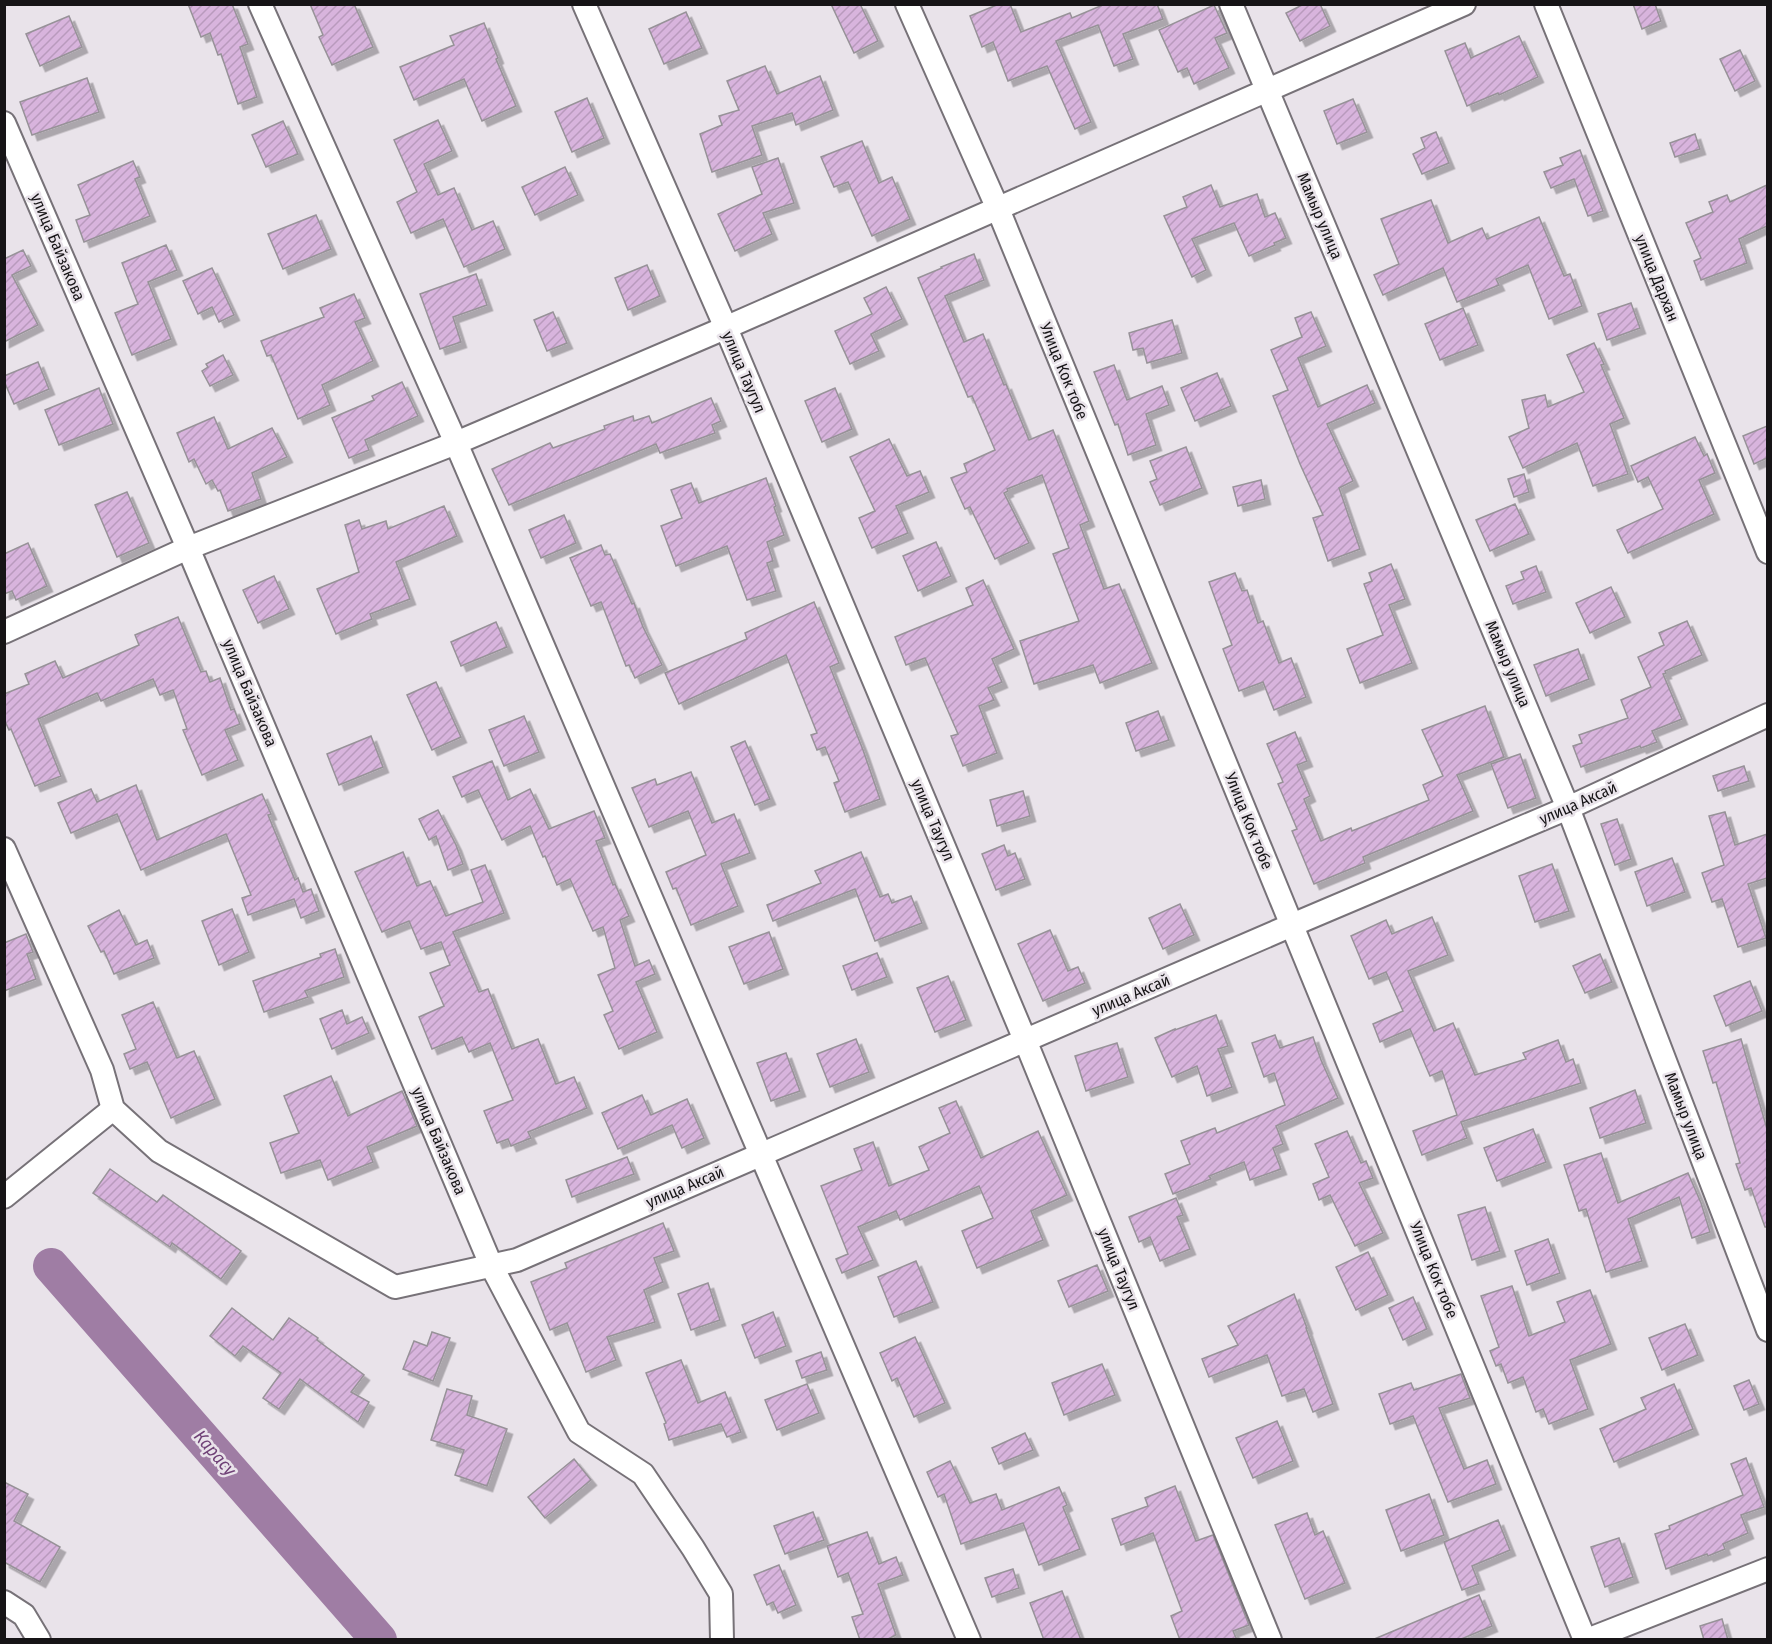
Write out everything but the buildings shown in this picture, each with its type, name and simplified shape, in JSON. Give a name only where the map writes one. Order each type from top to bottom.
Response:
[{"type":"street","points":[[260,4],[456,443],[969,1640]]},
{"type":"street","name":"улица Таугул","points":[[584,4],[726,328],[1025,1040],[1270,1640]]},
{"type":"street","name":"Улица Кок тобе","points":[[907,4],[998,209],[1586,1640]]},
{"type":"street","name":"Мамыр улица","points":[[1232,4],[1568,808],[1767,1330]]},
{"type":"street","points":[[4,632],[188,548],[456,443],[726,328],[1464,4]]},
{"type":"street","name":"улица Дархан","points":[[1546,4],[1767,552]]},
{"type":"street","name":"улица Байзакова","points":[[4,123],[188,548],[491,1265],[579,1432],[643,1474],[721,1594],[722,1640]]},
{"type":"street","name":"улица Аксай","points":[[113,1109],[159,1151],[395,1287],[517,1260],[1568,808],[1767,714]]},
{"type":"street","points":[[4,849],[102,1070],[113,1109],[4,1197]]},
{"type":"street","points":[[1586,1640],[1767,1569]]},
{"type":"street","points":[[4,1602],[24,1615],[39,1640]]},
{"type":"waterway","name":"Карасу","points":[[51,1266],[379,1640]]}]
